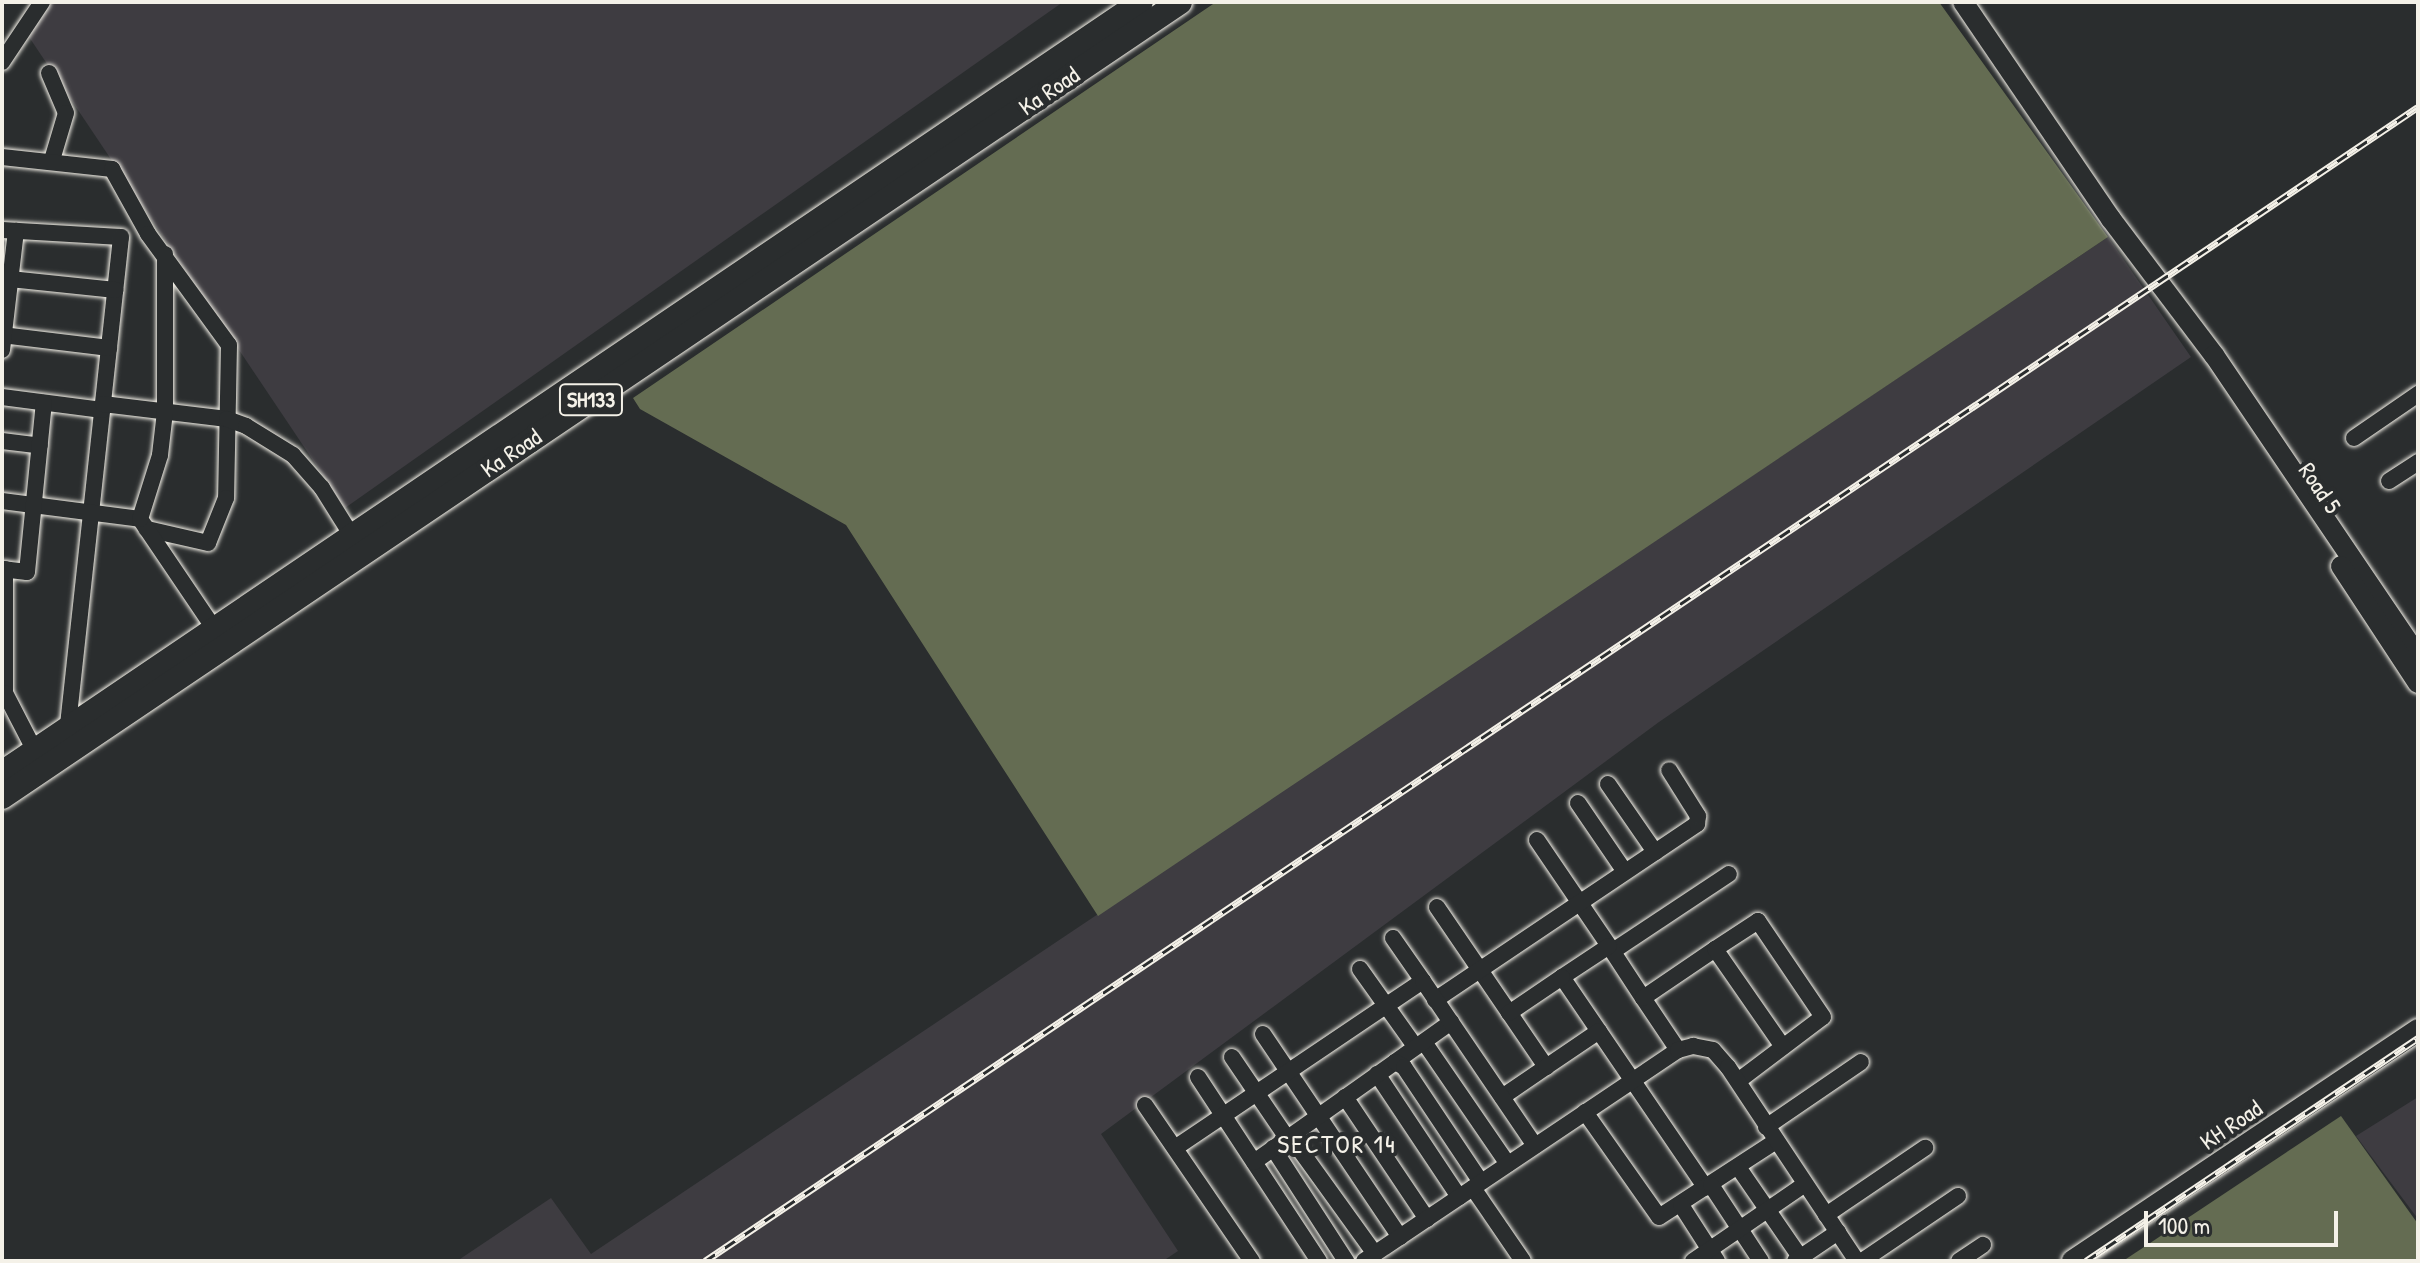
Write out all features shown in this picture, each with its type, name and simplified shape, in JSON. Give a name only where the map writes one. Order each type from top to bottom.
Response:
[{"type":"main road","name":"Ka Road","points":[[2,773],[68,728],[220,638],[892,184],[1141,2]]},
{"type":"main road","name":"Ka Road","points":[[2,797],[220,638],[352,536],[892,184],[1180,2]]},
{"type":"main road","name":"KH Road","points":[[2073,1261],[2418,1030]]},
{"type":"main road","name":"KH Road","points":[[2099,1261],[2418,1049]]},
{"type":"street","points":[[2,62],[42,2]]},
{"type":"street","name":"Road 5","points":[[1963,2],[2185,319],[2214,375],[2411,648],[2418,683]]},
{"type":"street","name":"Road 5","points":[[1977,2],[2119,212],[2133,243]]},
{"type":"street","points":[[49,73],[66,113],[52,160]]},
{"type":"street","points":[[2,157],[52,160],[112,169],[148,234],[229,345],[226,498],[208,543],[91,511],[2,501]]},
{"type":"street","points":[[68,728],[121,237],[9,231],[10,279],[3,340],[109,348]]},
{"type":"street","points":[[165,254],[165,412],[160,455],[144,524],[220,638]]},
{"type":"street","points":[[10,279],[115,290]]},
{"type":"street","points":[[2354,438],[2418,394]]},
{"type":"street","points":[[2,397],[227,419],[293,455],[322,488],[352,536]]},
{"type":"street","points":[[35,751],[4,694],[4,569],[27,572],[44,403]]},
{"type":"street","points":[[2,441],[40,446]]},
{"type":"street","points":[[2389,481],[2418,462]]},
{"type":"street","points":[[1435,1000],[1699,820],[1669,770]]},
{"type":"street","points":[[1608,784],[1655,852]]},
{"type":"street","points":[[1578,803],[1625,872]]},
{"type":"street","points":[[1537,840],[1678,1050]]},
{"type":"street","points":[[1509,1013],[1729,874]]},
{"type":"street","points":[[1437,907],[1546,1067]]},
{"type":"street","points":[[1643,998],[1758,921],[1780,949],[1823,1017],[1738,1081]]},
{"type":"street","points":[[1393,938],[1535,1146]]},
{"type":"street","points":[[1715,949],[1783,1047]]},
{"type":"street","points":[[1360,969],[1508,1164]]},
{"type":"street","points":[[1562,977],[1761,1261]]},
{"type":"street","points":[[1175,1148],[1423,981]]},
{"type":"street","points":[[1254,1162],[1451,1022]]},
{"type":"street","points":[[1502,1097],[1599,1031]]},
{"type":"street","points":[[1263,1034],[1400,1237]]},
{"type":"street","points":[[1283,1141],[1369,1258],[1678,1050],[1693,1046],[1713,1050],[1738,1081],[1766,1127],[1860,1261],[1958,1196]]},
{"type":"street","points":[[1232,1057],[1257,1091],[1346,1261]]},
{"type":"street","points":[[1395,1062],[1404,1067],[1471,1189]]},
{"type":"street","points":[[1766,1127],[1861,1062]]},
{"type":"street","points":[[1377,1074],[1471,1189],[1523,1261]]},
{"type":"street","points":[[1198,1077],[1319,1261]]},
{"type":"street","points":[[1345,1097],[1427,1219]]},
{"type":"street","points":[[1145,1105],[1252,1261]]},
{"type":"street","points":[[1585,1112],[1654,1214],[1664,1217],[1776,1141]]},
{"type":"street","points":[[1826,1215],[1925,1148]]},
{"type":"street","points":[[1738,1167],[1798,1259],[1838,1232]]},
{"type":"street","points":[[1693,1261],[1713,1256],[1740,1229],[1805,1184]]},
{"type":"street","points":[[1681,1205],[1713,1256]]},
{"type":"street","points":[[1959,1261],[1983,1245]]},
{"type":"shaded area","points":[[48,2],[1063,2],[345,508],[29,37]]},
{"type":"shaded area","points":[[2108,237],[2191,357],[1659,722],[1101,1134],[1178,1251],[1163,1261],[457,1261],[551,1198],[591,1254]]},
{"type":"shaded area","points":[[2418,1097],[2418,1219],[2356,1136]]},
{"type":"green space","points":[[1216,2],[1939,2],[2108,237],[1098,916],[846,525],[640,409],[633,398]]},
{"type":"green space","points":[[2341,1116],[2418,1224],[2418,1261],[2123,1261]]},
{"type":"railway","points":[[705,1261],[2418,107]]},
{"type":"railway","points":[[2086,1261],[2418,1038]]},
{"type":"district","name":"SECTOR 14","points":[[1337,1144]]}]
